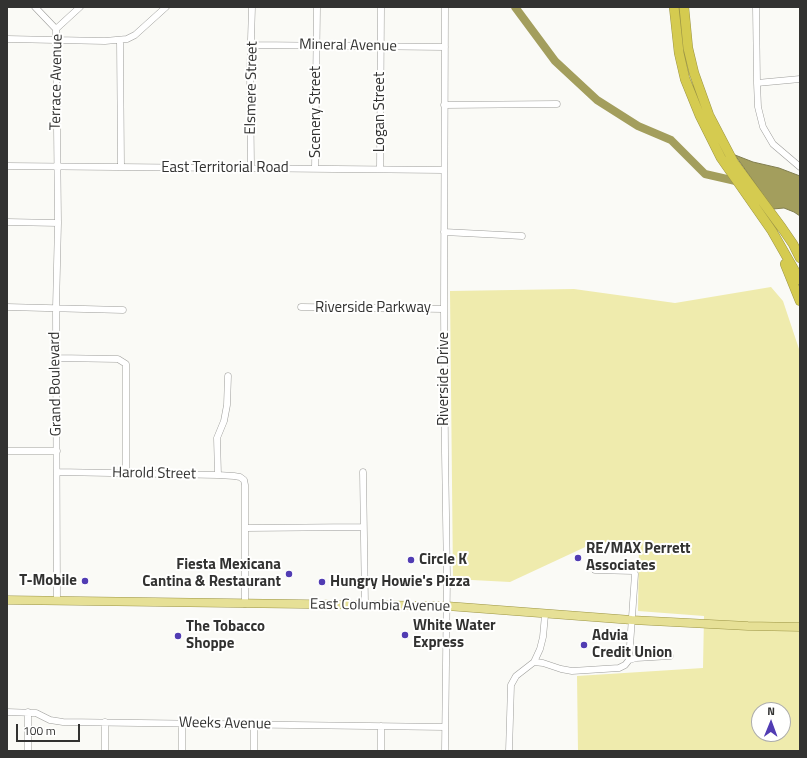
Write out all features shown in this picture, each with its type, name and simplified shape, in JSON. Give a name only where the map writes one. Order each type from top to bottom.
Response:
[{"type":"highway","points":[[674,7],[679,53],[685,78],[700,116],[733,176],[772,231],[800,280]]},
{"type":"highway","points":[[684,7],[688,48],[694,73],[710,114],[739,170],[773,215],[793,244],[800,258]]},
{"type":"highway","points":[[772,231],[800,301]]},
{"type":"main road","name":"East Columbia Avenue","points":[[7,600],[447,606],[632,620],[800,627]]},
{"type":"street","points":[[34,7],[56,29]]},
{"type":"street","name":"Terrace Avenue","points":[[57,166],[56,29],[80,7]]},
{"type":"street","points":[[7,39],[120,40],[132,36],[166,7]]},
{"type":"street","name":"Elsmere Street","points":[[251,168],[250,72],[252,7]]},
{"type":"street","name":"Scenery Street","points":[[315,169],[317,7]]},
{"type":"street","name":"Logan Street","points":[[380,169],[381,7]]},
{"type":"street","name":"Riverside Drive","points":[[445,7],[444,308],[447,606],[445,751]]},
{"type":"street","points":[[756,7],[758,107],[763,128],[773,144],[800,168]]},
{"type":"street","points":[[120,40],[121,167]]},
{"type":"street","name":"Mineral Avenue","points":[[252,45],[445,47]]},
{"type":"street","points":[[757,83],[800,79]]},
{"type":"street","points":[[444,105],[557,104]]},
{"type":"street","name":"East Territorial Road","points":[[7,166],[444,170]]},
{"type":"street","name":"Grand Boulevard","points":[[57,166],[57,601]]},
{"type":"street","points":[[7,222],[58,223]]},
{"type":"street","points":[[444,232],[522,236]]},
{"type":"street","points":[[7,307],[123,310]]},
{"type":"street","name":"Riverside Parkway","points":[[301,307],[444,308]]},
{"type":"street","points":[[56,358],[118,360],[126,364],[126,474]]},
{"type":"street","points":[[218,475],[217,438],[224,420],[227,404],[228,376]]},
{"type":"street","points":[[7,450],[57,451]]},
{"type":"street","name":"Harold Street","points":[[57,472],[218,475],[240,477],[244,480],[245,485],[245,528]]},
{"type":"street","points":[[363,472],[365,605]]},
{"type":"street","points":[[245,604],[245,528],[363,527]]},
{"type":"street","points":[[534,662],[572,671],[619,668],[625,665],[629,660],[635,574],[633,571],[595,570]]},
{"type":"street","points":[[509,751],[511,685],[516,676],[534,662],[540,649],[543,637],[545,614]]},
{"type":"street","points":[[629,660],[636,658],[670,656]]},
{"type":"street","name":"Weeks Avenue","points":[[7,712],[28,712],[56,721],[445,727]]},
{"type":"street","points":[[28,712],[28,751]]},
{"type":"street","points":[[105,722],[105,751]]},
{"type":"street","points":[[182,724],[182,751]]},
{"type":"street","points":[[254,724],[254,751]]},
{"type":"street","points":[[381,726],[381,751]]},
{"type":"shaded area","points":[[735,155],[800,176],[800,216],[784,208],[773,209]]},
{"type":"shaded area","points":[[771,287],[783,301],[800,352],[800,751],[578,751],[577,676],[703,668],[704,616],[638,611],[639,544],[596,542],[510,582],[453,579],[450,291],[574,289],[675,303]]},
{"type":"waterway","points":[[515,7],[555,61],[597,100],[638,126],[671,140],[705,174],[740,182]]},
{"type":"place","name":"RE/MAX Perrett Associates","points":[[578,558]]},
{"type":"place","name":"Circle K","points":[[411,560]]},
{"type":"place","name":"Fiesta Mexicana Cantina & Restaurant","points":[[289,574]]},
{"type":"place","name":"T-Mobile","points":[[85,581]]},
{"type":"place","name":"Hungry Howie's Pizza","points":[[322,582]]},
{"type":"place","name":"White Water Express","points":[[405,635]]},
{"type":"place","name":"The Tobacco Shoppe","points":[[178,636]]},
{"type":"place","name":"Advia Credit Union","points":[[584,645]]}]
